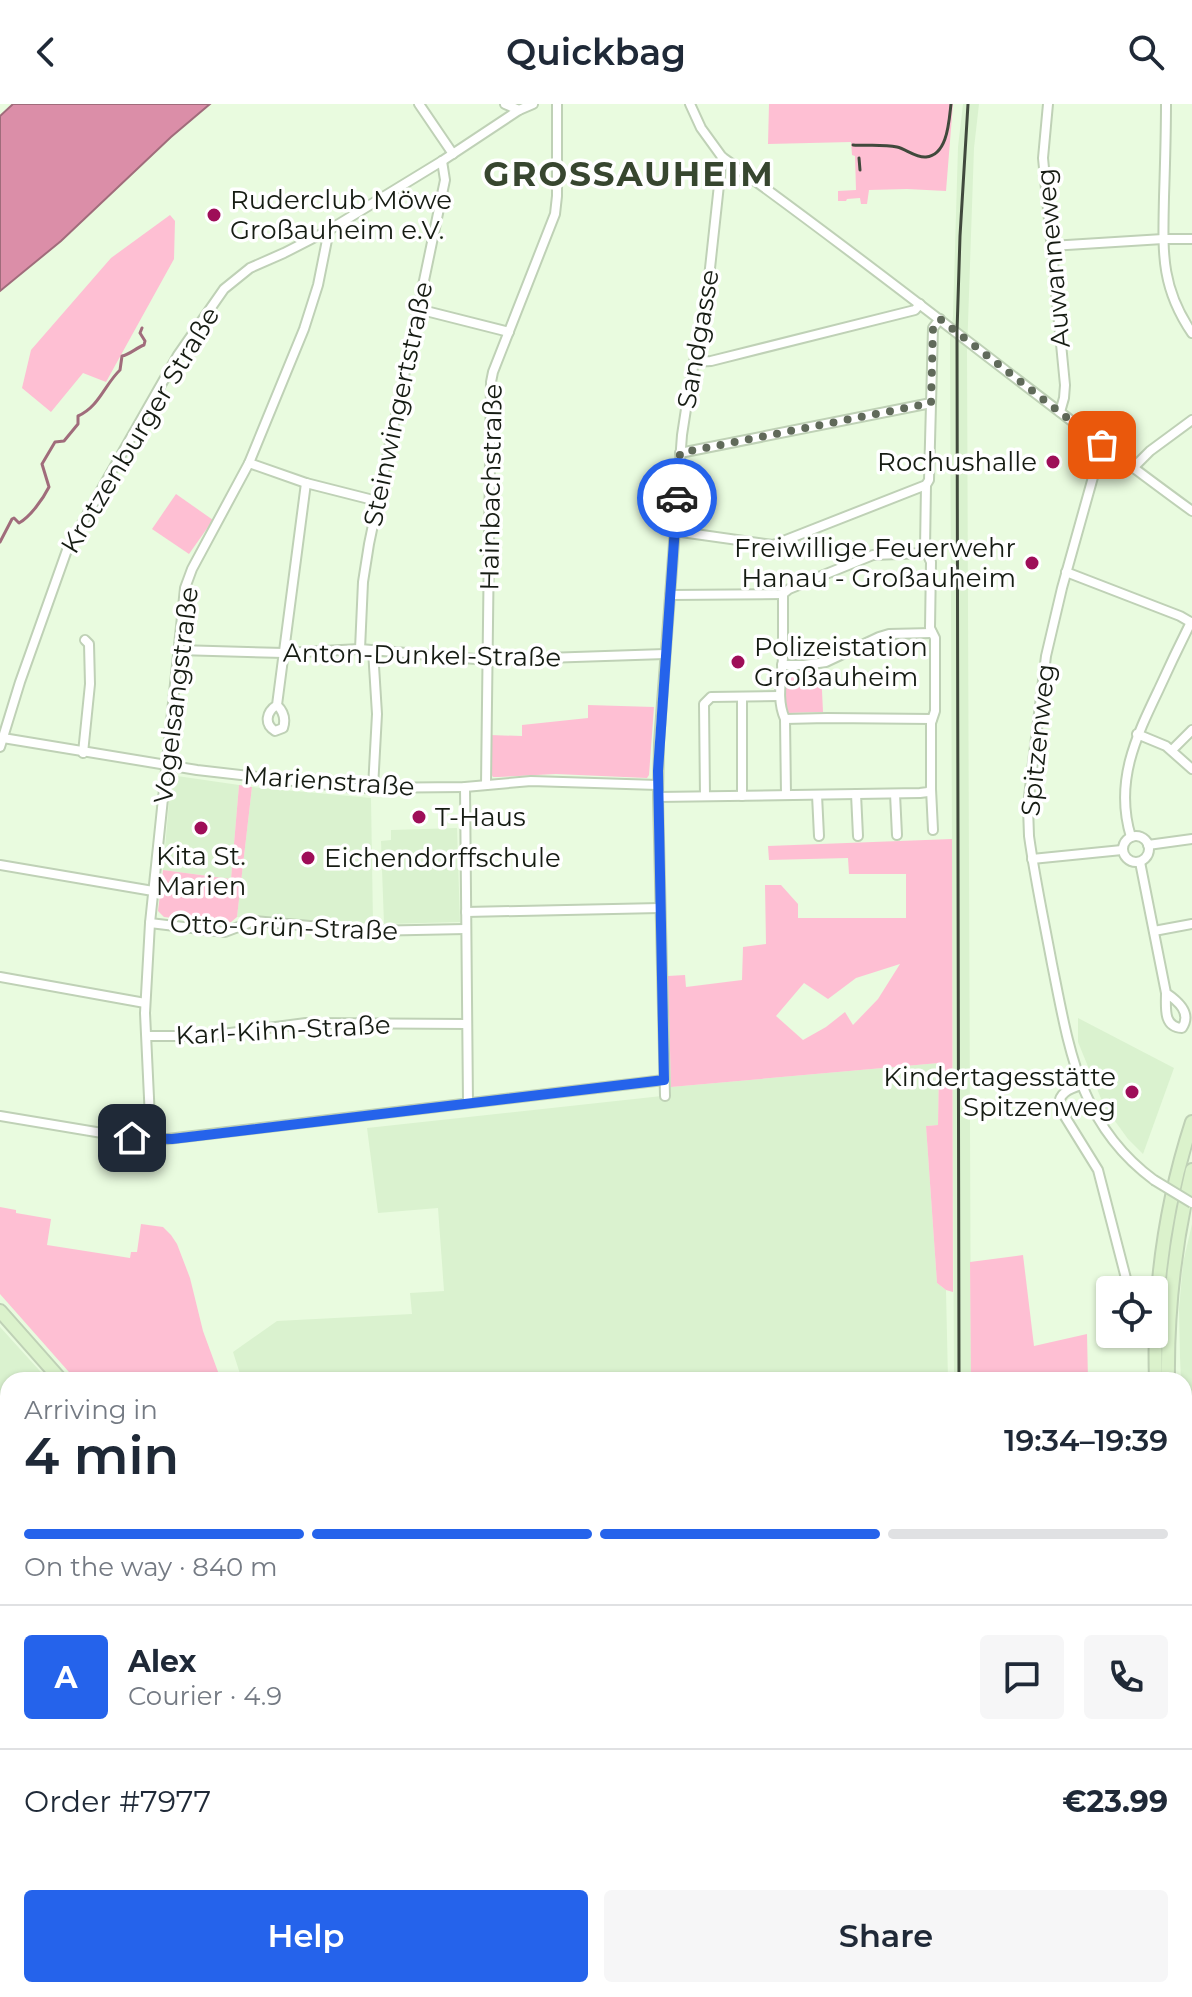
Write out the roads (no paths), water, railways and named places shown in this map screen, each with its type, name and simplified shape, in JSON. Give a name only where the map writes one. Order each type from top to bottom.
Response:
[{"type":"main road","points":[[1156,1372],[1156,1326],[1163,1250],[1192,1122]]},
{"type":"main road","points":[[1168,1372],[1174,1255],[1192,1170]]},
{"type":"main road","points":[[0,1311],[54,1372]]},
{"type":"street","points":[[419,104],[453,154]]},
{"type":"street","points":[[505,104],[519,107]]},
{"type":"street","name":"Krotzenburger Straße","points":[[1,743],[67,550],[178,355],[220,294],[250,268],[329,230],[453,154],[519,107],[533,104]]},
{"type":"street","name":"Hainbachstraße","points":[[486,785],[491,382],[555,214],[557,104]]},
{"type":"street","points":[[690,104],[706,137],[722,157],[1192,511]]},
{"type":"street","name":"Auwanneweg","points":[[1048,104],[1043,158],[1065,385],[1060,412]]},
{"type":"street","points":[[1166,104],[1165,268],[1174,304],[1192,333]]},
{"type":"street","name":"Sandgasse","points":[[665,1096],[658,785],[665,654],[680,453],[707,296],[722,157]]},
{"type":"street","name":"Steinwingertstraße","points":[[360,649],[365,564],[445,180],[442,161]]},
{"type":"street","name":"Vogelsangstraße","points":[[151,1140],[145,1003],[153,891],[185,588],[249,463],[311,311],[329,230]]},
{"type":"street","points":[[1051,246],[1192,239]]},
{"type":"street","points":[[694,362],[720,359],[915,310],[920,304]]},
{"type":"street","points":[[418,309],[509,332]]},
{"type":"street","points":[[933,830],[931,789],[935,638],[932,633],[931,562],[926,553],[926,485],[929,480],[933,328],[940,319]]},
{"type":"street","points":[[680,453],[931,403]]},
{"type":"street","points":[[1133,468],[1150,451],[1192,420]]},
{"type":"street","name":"Spitzenweg","points":[[1102,445],[1046,656],[1028,807],[1029,836],[1065,1029],[1081,1085],[1093,1111],[1112,1139],[1135,1164],[1154,1180],[1192,1203]]},
{"type":"street","points":[[249,463],[306,483],[377,501]]},
{"type":"street","points":[[277,705],[306,483]]},
{"type":"street","points":[[674,531],[773,545],[926,485]]},
{"type":"street","points":[[670,595],[783,594],[873,555],[926,553]]},
{"type":"street","points":[[1066,572],[1191,623],[1137,734],[1130,757],[1124,798],[1131,837]]},
{"type":"street","points":[[783,594],[780,696],[785,719],[786,795]]},
{"type":"street","points":[[782,665],[826,662],[889,634],[932,633]]},
{"type":"street","points":[[83,753],[90,675],[89,644],[85,640]]},
{"type":"street","name":"Anton-Dunkel-Straße","points":[[178,650],[284,653],[360,649],[487,660],[665,654]]},
{"type":"street","points":[[373,650],[377,714],[373,788]]},
{"type":"street","points":[[705,796],[704,704],[711,697],[780,696]]},
{"type":"street","points":[[742,698],[742,796]]},
{"type":"street","points":[[785,719],[932,719]]},
{"type":"street","points":[[1172,750],[1192,730]]},
{"type":"street","points":[[1137,734],[1172,750],[1192,769]]},
{"type":"street","name":"Marienstraße","points":[[1,743],[355,788],[465,787],[531,781],[658,785]]},
{"type":"street","points":[[465,787],[468,1103]]},
{"type":"street","points":[[658,797],[895,794],[925,793],[931,789]]},
{"type":"street","points":[[856,794],[858,836]]},
{"type":"street","points":[[895,794],[897,835]]},
{"type":"street","points":[[817,795],[819,836]]},
{"type":"street","points":[[1131,837],[1143,838],[1148,845],[1147,857],[1140,862],[1126,859],[1122,850],[1131,837]]},
{"type":"street","points":[[1148,845],[1192,839]]},
{"type":"street","points":[[1032,859],[1122,850]]},
{"type":"street","points":[[1140,862],[1166,993]]},
{"type":"street","points":[[0,865],[153,891]]},
{"type":"street","points":[[466,912],[660,908]]},
{"type":"street","name":"Otto-Grün-Straße","points":[[150,923],[225,932],[254,921],[374,931],[466,929]]},
{"type":"street","points":[[1154,931],[1192,924]]},
{"type":"street","points":[[0,977],[145,1003]]},
{"type":"street","name":"Karl-Kihn-Straße","points":[[147,1036],[207,1036],[306,1023],[467,1024]]},
{"type":"street","points":[[0,1116],[151,1140],[664,1080]]},
{"type":"street","points":[[1081,1085],[1065,1092],[1059,1107],[1098,1170],[1125,1276]]},
{"type":"waterway","points":[[0,542],[12,519],[19,523],[23,520],[49,487],[42,464],[55,442],[64,441],[78,424],[78,416],[97,401],[120,370],[122,356],[144,345],[140,333],[142,328]]},
{"type":"railway","points":[[853,145],[892,146],[922,157],[933,155],[946,136],[951,104]]},
{"type":"railway","points":[[959,1372],[957,332],[968,104]]},
{"type":"railway","points":[[859,158],[860,170]]},
{"type":"place","name":"Ruderclub Möwe Großauheim e.V.","points":[[214,215]]},
{"type":"place","name":"Rochushalle","points":[[1053,462]]},
{"type":"place","name":"Freiwillige Feuerwehr Hanau - Großauheim","points":[[1032,563]]},
{"type":"place","name":"Polizeistation Großauheim","points":[[738,662]]},
{"type":"place","name":"T-Haus","points":[[419,817]]},
{"type":"place","name":"Kita St. Marien","points":[[201,828]]},
{"type":"place","name":"Eichendorffschule","points":[[308,858]]},
{"type":"place","name":"Kindertagesstätte Spitzenweg","points":[[1132,1092]]},
{"type":"district","name":"GROSSAUHEIM","points":[[629,174]]}]
